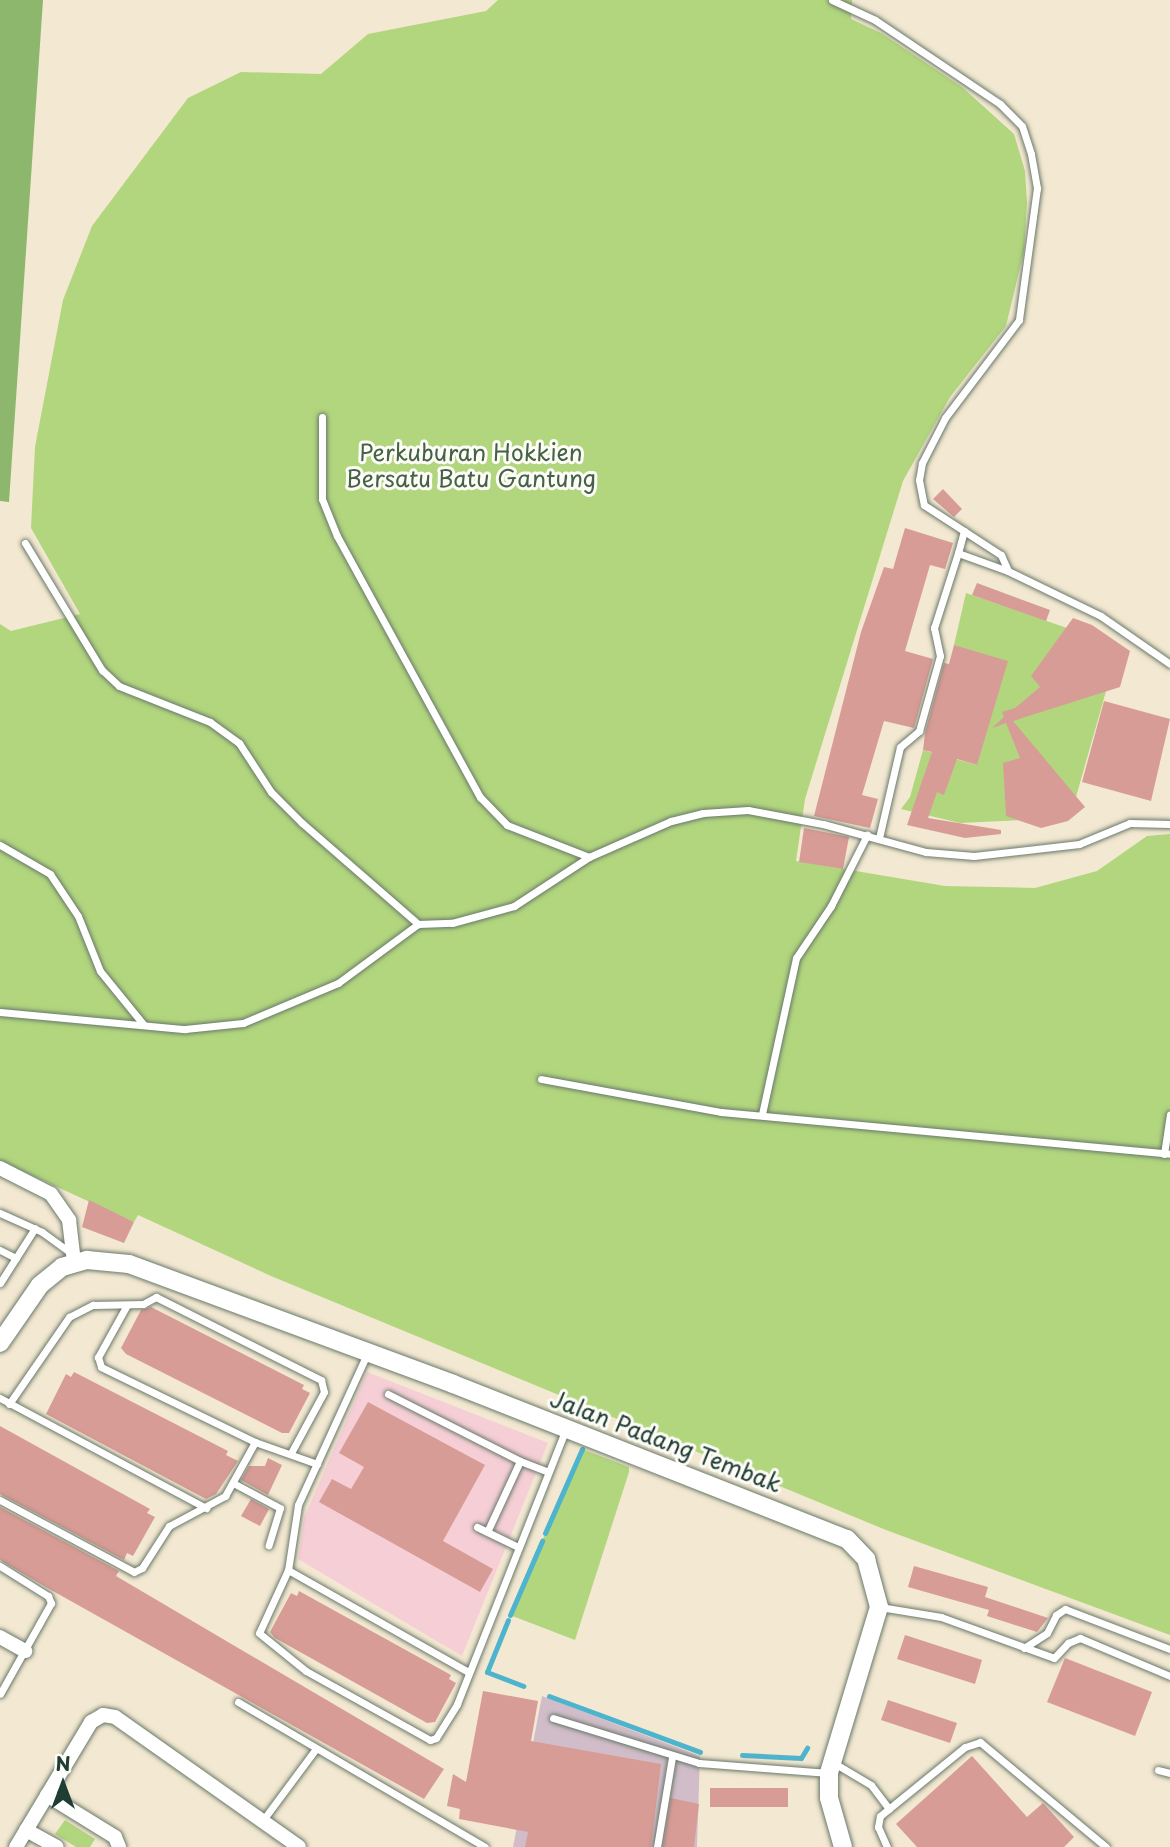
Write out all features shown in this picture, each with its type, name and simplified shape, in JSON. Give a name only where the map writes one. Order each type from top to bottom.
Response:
[{"type":"street","points":[[0,1168],[51,1194],[69,1220],[73,1258],[40,1285],[0,1343]]},
{"type":"street","name":"Jalan Padang Tembak","points":[[73,1258],[116,1261],[164,1276],[847,1539],[866,1559],[878,1606]]},
{"type":"street","points":[[844,1847],[829,1798],[830,1768],[878,1606]]},
{"type":"street","points":[[0,1637],[25,1651]]},
{"type":"street","points":[[16,1847],[91,1722],[103,1715],[115,1717],[299,1847]]},
{"type":"street","points":[[47,1795],[115,1837],[119,1847]]},
{"type":"street","points":[[26,1830],[57,1847]]},
{"type":"lane","points":[[832,0],[874,20],[1000,104],[1022,126],[1036,174],[1033,234],[1019,320],[945,418],[922,463],[919,480],[924,505],[1001,555],[1008,570]]},
{"type":"lane","points":[[322,417],[322,499],[337,536],[480,797],[507,825],[589,857]]},
{"type":"lane","points":[[879,838],[900,747],[919,731],[940,656],[934,628],[964,531]]},
{"type":"lane","points":[[26,543],[103,670],[119,686],[210,722],[239,743],[271,792],[302,823],[418,924]]},
{"type":"lane","points":[[958,553],[1008,570],[1101,616],[1170,664]]},
{"type":"lane","points":[[0,1012],[215,1028],[243,1023],[338,984],[418,924],[452,923],[514,906],[589,857],[671,821],[703,813],[748,810],[867,835],[926,852],[1015,855],[1079,845],[1122,825],[1170,824]]},
{"type":"lane","points":[[762,1114],[796,958],[831,906],[867,835]]},
{"type":"lane","points":[[0,845],[50,874],[78,916],[100,971],[143,1024]]},
{"type":"lane","points":[[541,1079],[677,1106],[1167,1154],[1170,1114]]},
{"type":"lane","points":[[0,1213],[35,1228],[73,1258]]},
{"type":"lane","points":[[0,1283],[35,1228]]},
{"type":"lane","points":[[0,1250],[16,1258]]},
{"type":"lane","points":[[156,1297],[164,1276]]},
{"type":"lane","points":[[9,1404],[69,1317],[93,1305],[127,1305],[156,1297],[321,1380],[324,1392],[291,1453]]},
{"type":"lane","points":[[127,1305],[98,1357],[99,1365],[255,1442],[317,1464]]},
{"type":"lane","points":[[367,1353],[295,1513],[288,1570],[259,1633],[306,1671],[430,1740],[438,1735],[457,1704],[565,1429]]},
{"type":"lane","points":[[388,1394],[520,1461],[548,1472]]},
{"type":"lane","points":[[1,1399],[206,1508]]},
{"type":"lane","points":[[0,1500],[130,1572],[142,1569],[169,1526],[206,1508],[235,1484],[255,1442]]},
{"type":"lane","points":[[487,1532],[520,1461]]},
{"type":"lane","points":[[235,1484],[280,1508],[269,1545]]},
{"type":"lane","points":[[477,1527],[518,1547]]},
{"type":"lane","points":[[0,1566],[51,1599],[0,1694]]},
{"type":"lane","points":[[288,1570],[468,1672]]},
{"type":"lane","points":[[878,1606],[941,1617],[1054,1658],[1068,1643],[1080,1638],[1170,1676]]},
{"type":"lane","points":[[1024,1648],[1047,1633],[1056,1615],[1065,1609],[1170,1649]]},
{"type":"lane","points":[[238,1702],[315,1750],[485,1847]]},
{"type":"lane","points":[[553,1718],[672,1757],[699,1763],[830,1768],[871,1784],[889,1808]]},
{"type":"lane","points":[[887,1847],[878,1822],[889,1808],[965,1747],[980,1742],[1106,1847]]},
{"type":"lane","points":[[263,1820],[315,1750]]},
{"type":"lane","points":[[657,1847],[672,1757]]},
{"type":"lane","points":[[1158,1770],[1170,1773]]},
{"type":"shaded area","points":[[367,1372],[548,1443],[462,1656],[298,1559],[304,1518]]},
{"type":"shaded area","points":[[542,1696],[700,1756],[697,1847],[513,1847]]},
{"type":"green space","points":[[0,0],[43,0],[9,502],[0,501]]},
{"type":"green space","name":"Perkuburan Hokkien Bersatu Batu Gantung","points":[[498,0],[852,0],[851,19],[881,33],[962,87],[1014,134],[1025,171],[1027,203],[1024,251],[1006,326],[950,397],[903,481],[805,799],[796,861],[945,886],[1035,888],[1097,871],[1147,836],[1170,834],[1170,1635],[886,1530],[271,1276],[138,1215],[134,1222],[0,1161],[0,624],[11,631],[80,614],[31,528],[35,447],[63,300],[92,226],[188,98],[241,72],[321,74],[368,34],[486,11]]},
{"type":"green space","points":[[966,593],[1087,635],[1116,656],[1074,804],[1021,820],[960,823],[901,809],[910,797],[923,750],[977,765],[954,645]]},
{"type":"green space","points":[[582,1449],[629,1467],[629,1472],[575,1640],[510,1615]]},
{"type":"green space","points":[[65,1820],[95,1839],[90,1847],[76,1847],[55,1834]]},
{"type":"building","points":[[943,489],[962,509],[954,517],[933,499]]},
{"type":"building","points":[[905,528],[953,543],[945,569],[930,565],[905,651],[933,659],[914,728],[884,721],[862,795],[878,799],[870,828],[814,816],[861,632],[884,567],[893,569]]},
{"type":"building","points":[[977,583],[1050,610],[1046,621],[972,595]]},
{"type":"building","points":[[1073,618],[1092,625],[1130,651],[1120,687],[1013,721],[1085,807],[1068,821],[1041,828],[1006,816],[1003,763],[1020,758],[1006,723],[992,728],[1004,717],[1002,712],[1015,708],[1040,687],[1031,676]]},
{"type":"building","points":[[954,645],[1008,661],[977,765],[957,759],[944,795],[937,792],[928,818],[1001,830],[1001,834],[965,838],[907,825],[932,752],[923,750],[925,733],[944,663],[949,664]]},
{"type":"building","points":[[1104,701],[1170,719],[1151,801],[1082,782]]},
{"type":"building","points":[[804,828],[849,837],[843,869],[799,862]]},
{"type":"building","points":[[89,1200],[134,1222],[124,1243],[82,1227]]},
{"type":"building","points":[[151,1307],[304,1385],[302,1389],[310,1393],[289,1433],[282,1433],[126,1354],[121,1348],[141,1310]]},
{"type":"building","points":[[74,1372],[228,1451],[226,1455],[238,1461],[216,1494],[206,1499],[46,1414],[66,1374],[71,1377]]},
{"type":"building","points":[[368,1402],[485,1465],[443,1541],[493,1569],[480,1592],[319,1502],[332,1479],[351,1489],[364,1467],[339,1453]]},
{"type":"building","points":[[0,1426],[150,1509],[147,1513],[155,1517],[133,1556],[127,1553],[124,1560],[0,1494]]},
{"type":"building","points":[[268,1458],[282,1465],[268,1495],[241,1480],[249,1466],[265,1466]]},
{"type":"building","points":[[251,1499],[269,1509],[260,1526],[241,1516]]},
{"type":"building","points":[[0,1507],[119,1571],[116,1576],[444,1769],[424,1799],[44,1586],[0,1560]]},
{"type":"building","points":[[914,1566],[988,1587],[985,1597],[1048,1618],[1037,1632],[987,1616],[989,1610],[908,1587]]},
{"type":"building","points":[[299,1591],[451,1675],[449,1679],[456,1683],[435,1722],[427,1723],[275,1638],[270,1632],[291,1593],[297,1596]]},
{"type":"building","points":[[905,1635],[982,1660],[975,1684],[897,1659]]},
{"type":"building","points":[[1065,1658],[1152,1692],[1135,1736],[1047,1702]]},
{"type":"building","points":[[483,1691],[538,1701],[531,1741],[661,1764],[651,1847],[525,1847],[528,1832],[459,1819],[460,1809],[447,1806],[453,1774],[466,1782]]},
{"type":"building","points":[[888,1700],[957,1723],[950,1743],[881,1720]]},
{"type":"building","points":[[972,1756],[1027,1817],[1043,1803],[1074,1837],[1064,1847],[917,1847],[896,1824]]},
{"type":"building","points":[[710,1788],[788,1788],[788,1807],[710,1807]]},
{"type":"building","points":[[671,1798],[699,1804],[694,1847],[663,1847]]},
{"type":"waterway","points":[[545,1533],[582,1449]]},
{"type":"waterway","points":[[510,1615],[542,1541]]},
{"type":"waterway","points":[[508,1620],[487,1672],[523,1686]]},
{"type":"waterway","points":[[549,1696],[700,1752]]},
{"type":"waterway","points":[[742,1755],[801,1758],[807,1748]]}]
